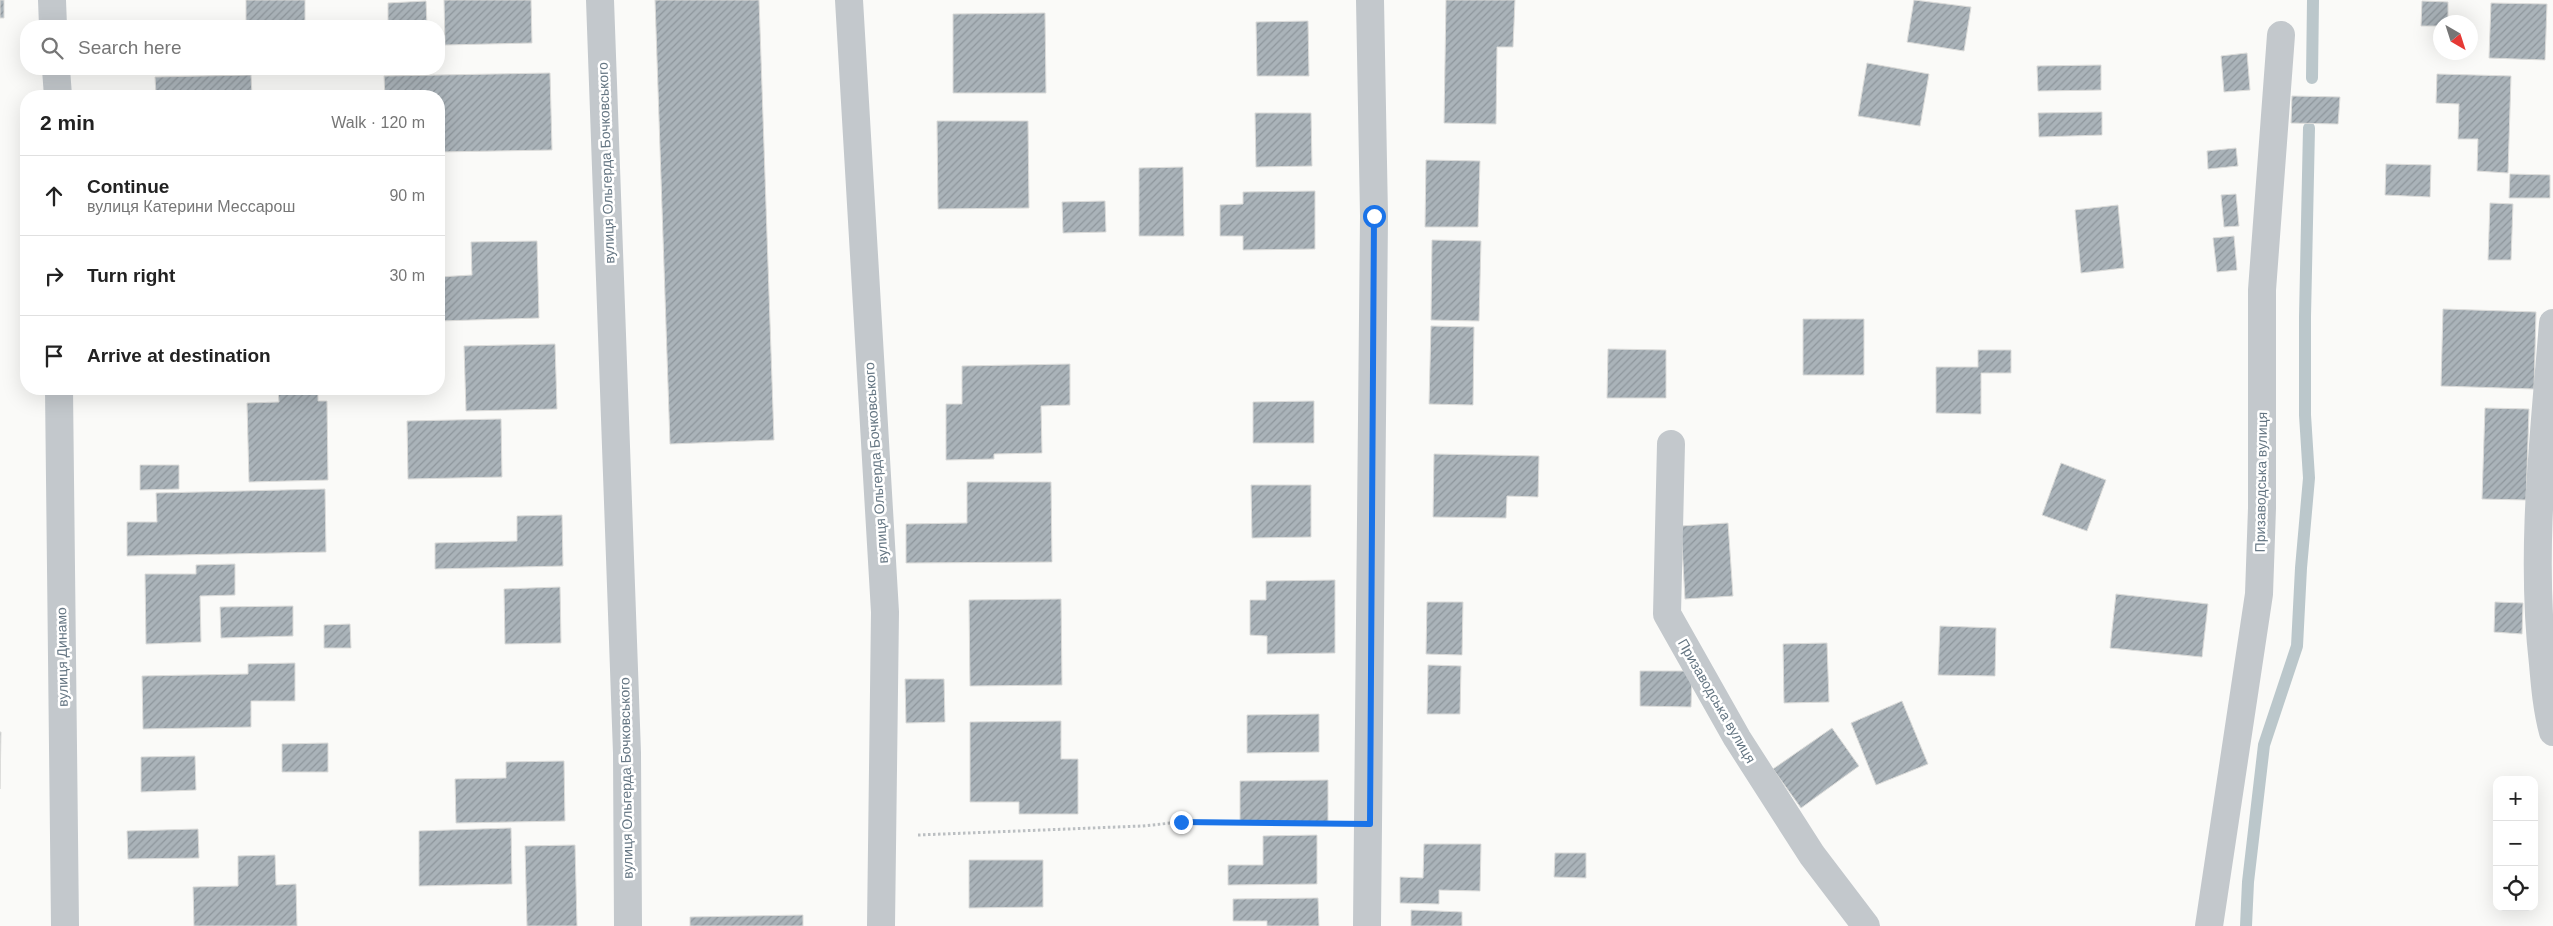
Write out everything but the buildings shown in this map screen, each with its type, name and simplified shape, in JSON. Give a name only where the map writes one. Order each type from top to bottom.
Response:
[{"type":"street","points":[[52,0],[53,20]]},
{"type":"street","name":"вулиця Ольгерда Бочковського","points":[[600,0],[627,753],[628,926]]},
{"type":"street","name":"вулиця Ольгерда Бочковського","points":[[849,0],[885,612],[881,926]]},
{"type":"street","points":[[1367,926],[1370,824],[1374,226],[1370,0]]},
{"type":"street","name":"Призаводська вулиця","points":[[2209,926],[2259,594],[2262,508],[2262,290],[2281,35]]},
{"type":"street","points":[[56,75],[58,90]]},
{"type":"street","points":[[2553,323],[2536,544],[2540,637],[2548,713],[2553,732]]},
{"type":"street","name":"вулиця Динамо","points":[[59,395],[65,926]]},
{"type":"street","name":"Призаводська вулиця","points":[[1672,444],[1667,614],[1737,738],[1812,855],[1866,926]]},
{"type":"path","points":[[882,836],[1181,822],[1370,824]]},
{"type":"waterway","points":[[2312,78],[2313,0]]},
{"type":"waterway","points":[[2246,926],[2248,882],[2264,745],[2297,646],[2301,568],[2309,478],[2305,415],[2309,128]]},
{"type":"route","points":[[1181,822],[1370,824],[1374,216]]}]
